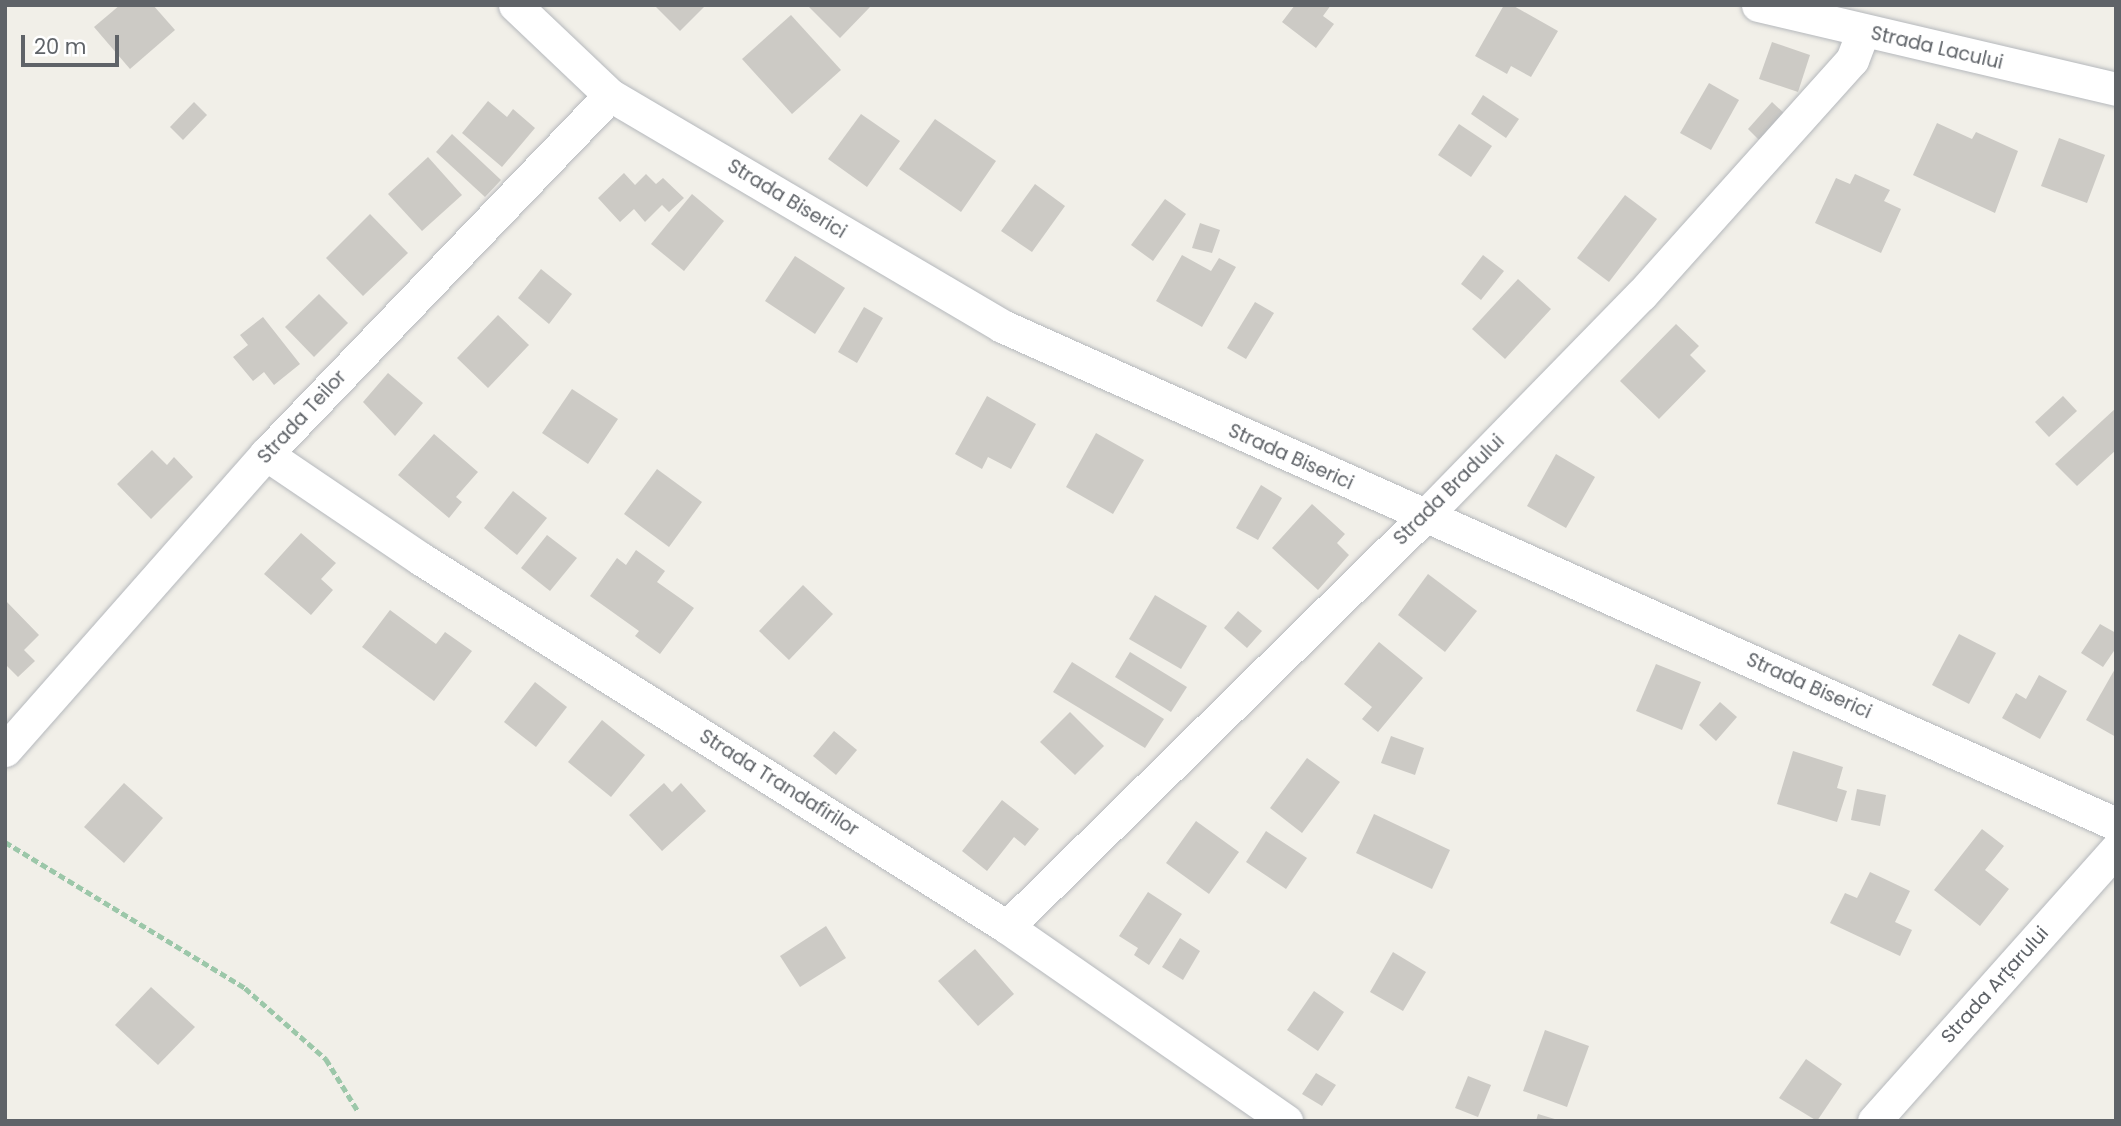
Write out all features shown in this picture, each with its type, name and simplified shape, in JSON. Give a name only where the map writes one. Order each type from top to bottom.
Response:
[{"type":"street","name":"Strada Biserici","points":[[515,5],[610,95],[1002,327],[2116,824]]},
{"type":"street","name":"Strada Lacului","points":[[1758,5],[2116,89]]},
{"type":"street","name":"Strada Bradului","points":[[1007,927],[1424,517],[1641,295],[1852,60],[1863,31]]},
{"type":"street","name":"Strada Teilor","points":[[5,750],[266,454],[610,95]]},
{"type":"street","name":"Strada Trandafirilor","points":[[266,454],[421,559],[1007,927],[1286,1121]]},
{"type":"street","name":"Strada Arțarului","points":[[1874,1121],[2116,849]]},
{"type":"path","points":[[5,842],[244,988],[326,1059],[358,1111]]},
{"type":"building","points":[[120,5],[153,5],[175,30],[130,69],[94,27]]},
{"type":"building","points":[[654,5],[706,5],[680,31]]},
{"type":"building","points":[[807,5],[872,5],[840,38]]},
{"type":"building","points":[[1295,5],[1331,5],[1323,16],[1334,24],[1316,48],[1282,22]]},
{"type":"building","points":[[1504,5],[1512,5],[1558,31],[1531,77],[1511,66],[1507,74],[1475,56]]},
{"type":"building","points":[[791,15],[841,70],[792,114],[742,59]]},
{"type":"building","points":[[1772,42],[1810,55],[1798,92],[1759,79]]},
{"type":"building","points":[[1709,83],[1739,100],[1711,150],[1680,133]]},
{"type":"building","points":[[1483,95],[1519,119],[1506,138],[1471,114]]},
{"type":"building","points":[[488,101],[507,117],[513,109],[535,128],[502,167],[462,133]]},
{"type":"building","points":[[194,102],[207,115],[183,140],[170,127]]},
{"type":"building","points":[[1772,102],[1785,114],[1760,141],[1748,129]]},
{"type":"building","points":[[861,114],[900,141],[867,187],[828,159]]},
{"type":"building","points":[[935,119],[996,161],[961,212],[899,169]]},
{"type":"building","points":[[1937,123],[1972,139],[1976,132],[2018,151],[1995,213],[1913,175]]},
{"type":"building","points":[[1459,124],[1492,146],[1471,177],[1438,155]]},
{"type":"building","points":[[452,134],[501,180],[485,197],[436,152]]},
{"type":"building","points":[[2059,138],[2105,155],[2087,203],[2041,186]]},
{"type":"building","points":[[428,157],[462,195],[422,231],[388,194]]},
{"type":"building","points":[[624,173],[635,185],[646,174],[656,184],[663,178],[684,198],[669,212],[662,205],[645,222],[634,209],[620,222],[598,198]]},
{"type":"building","points":[[1855,174],[1890,190],[1884,201],[1901,209],[1881,253],[1815,223],[1836,178],[1850,184]]},
{"type":"building","points":[[1035,184],[1065,206],[1032,252],[1001,231]]},
{"type":"building","points":[[692,194],[724,221],[684,271],[651,244]]},
{"type":"building","points":[[1625,195],[1657,219],[1609,282],[1577,258]]},
{"type":"building","points":[[1165,199],[1186,214],[1153,261],[1131,245]]},
{"type":"building","points":[[370,214],[408,253],[363,296],[326,258]]},
{"type":"building","points":[[1200,223],[1220,230],[1212,253],[1192,248]]},
{"type":"building","points":[[1182,255],[1211,271],[1219,258],[1236,267],[1202,327],[1156,301]]},
{"type":"building","points":[[1483,255],[1504,271],[1481,300],[1461,284]]},
{"type":"building","points":[[795,256],[845,288],[815,334],[765,301]]},
{"type":"building","points":[[541,269],[572,294],[549,324],[518,298]]},
{"type":"building","points":[[1518,279],[1551,309],[1505,359],[1472,329]]},
{"type":"building","points":[[319,294],[348,323],[314,357],[285,327]]},
{"type":"building","points":[[1255,302],[1274,313],[1246,359],[1227,348]]},
{"type":"building","points":[[864,307],[883,318],[857,363],[838,352]]},
{"type":"building","points":[[498,315],[529,345],[488,388],[457,358]]},
{"type":"building","points":[[263,317],[300,364],[274,385],[264,372],[253,381],[233,357],[248,345],[240,335]]},
{"type":"building","points":[[1676,324],[1699,346],[1690,355],[1706,371],[1659,419],[1620,381]]},
{"type":"building","points":[[388,373],[423,403],[395,436],[363,402]]},
{"type":"building","points":[[572,389],[618,419],[588,464],[542,433]]},
{"type":"building","points":[[987,396],[1036,424],[1011,469],[988,457],[982,469],[955,454]]},
{"type":"building","points":[[2063,396],[2077,411],[2049,437],[2035,422]]},
{"type":"building","points":[[2116,408],[2116,450],[2077,486],[2055,464]]},
{"type":"building","points":[[1096,433],[1144,460],[1113,514],[1066,487]]},
{"type":"building","points":[[434,434],[478,472],[456,497],[462,502],[449,518],[398,475]]},
{"type":"building","points":[[152,450],[167,465],[174,457],[193,477],[151,519],[117,484]]},
{"type":"building","points":[[1556,454],[1595,477],[1566,528],[1527,506]]},
{"type":"building","points":[[657,469],[702,502],[669,547],[624,514]]},
{"type":"building","points":[[1261,485],[1282,498],[1258,540],[1236,528]]},
{"type":"building","points":[[513,491],[547,518],[517,555],[484,528]]},
{"type":"building","points":[[1312,504],[1345,534],[1337,543],[1349,555],[1318,590],[1272,548]]},
{"type":"building","points":[[301,533],[336,563],[321,579],[333,590],[311,615],[264,574]]},
{"type":"building","points":[[547,535],[577,558],[550,591],[521,568]]},
{"type":"building","points":[[636,550],[665,571],[657,582],[694,608],[660,654],[635,636],[639,631],[590,596],[617,558],[626,565]]},
{"type":"building","points":[[1428,574],[1477,611],[1445,652],[1398,615]]},
{"type":"building","points":[[803,585],[833,614],[789,660],[759,631]]},
{"type":"building","points":[[1155,595],[1207,626],[1181,669],[1129,639]]},
{"type":"building","points":[[5,600],[39,635],[24,650],[35,661],[18,677],[5,664]]},
{"type":"building","points":[[390,610],[436,644],[445,632],[472,651],[434,701],[362,647]]},
{"type":"building","points":[[1238,611],[1262,631],[1247,648],[1224,628]]},
{"type":"building","points":[[2100,624],[2116,633],[2116,648],[2103,667],[2081,653]]},
{"type":"building","points":[[1959,634],[1996,653],[1969,704],[1932,685]]},
{"type":"building","points":[[1379,642],[1423,678],[1378,732],[1362,719],[1372,707],[1344,684]]},
{"type":"building","points":[[1130,652],[1187,687],[1171,712],[1115,677]]},
{"type":"building","points":[[1072,662],[1164,719],[1145,748],[1053,692]]},
{"type":"building","points":[[1656,664],[1701,682],[1682,730],[1636,711]]},
{"type":"building","points":[[2116,667],[2116,737],[2086,720]]},
{"type":"building","points":[[2039,675],[2067,691],[2040,739],[2002,718],[2016,693],[2026,699]]},
{"type":"building","points":[[535,682],[567,707],[536,747],[504,722]]},
{"type":"building","points":[[1720,702],[1737,717],[1716,741],[1699,725]]},
{"type":"building","points":[[1070,712],[1104,746],[1075,775],[1040,742]]},
{"type":"building","points":[[602,720],[645,755],[611,797],[568,762]]},
{"type":"building","points":[[834,731],[857,750],[836,775],[813,756]]},
{"type":"building","points":[[1391,736],[1424,748],[1415,775],[1381,763]]},
{"type":"building","points":[[1793,751],[1843,767],[1837,788],[1847,791],[1837,822],[1777,804]]},
{"type":"building","points":[[1307,758],[1340,782],[1302,833],[1270,808]]},
{"type":"building","points":[[124,783],[163,818],[124,863],[84,827]]},
{"type":"building","points":[[664,783],[672,792],[681,783],[706,811],[662,851],[629,815]]},
{"type":"building","points":[[1857,789],[1886,795],[1880,826],[1851,820]]},
{"type":"building","points":[[1002,800],[1039,829],[1025,846],[1014,837],[987,871],[962,851]]},
{"type":"building","points":[[1374,814],[1450,850],[1432,889],[1356,853]]},
{"type":"building","points":[[1196,821],[1239,852],[1209,894],[1166,863]]},
{"type":"building","points":[[1982,829],[2004,846],[1985,870],[2009,889],[1980,926],[1934,890]]},
{"type":"building","points":[[1266,831],[1307,858],[1286,889],[1246,862]]},
{"type":"building","points":[[1870,872],[1910,891],[1895,922],[1912,930],[1900,956],[1830,923],[1845,893],[1857,898]]},
{"type":"building","points":[[1148,892],[1182,914],[1149,965],[1134,955],[1138,948],[1119,936]]},
{"type":"building","points":[[826,926],[846,958],[800,987],[780,956]]},
{"type":"building","points":[[1180,938],[1200,951],[1183,980],[1162,967]]},
{"type":"building","points":[[975,949],[1014,994],[978,1026],[938,981]]},
{"type":"building","points":[[1393,952],[1426,972],[1403,1011],[1370,992]]},
{"type":"building","points":[[151,987],[195,1027],[158,1065],[115,1025]]},
{"type":"building","points":[[1314,991],[1344,1012],[1318,1051],[1287,1030]]},
{"type":"building","points":[[1545,1030],[1589,1046],[1567,1107],[1523,1091]]},
{"type":"building","points":[[1806,1059],[1842,1084],[1817,1121],[1779,1098]]},
{"type":"building","points":[[1316,1073],[1336,1085],[1322,1106],[1302,1094]]},
{"type":"building","points":[[1468,1076],[1491,1085],[1478,1117],[1455,1108]]},
{"type":"building","points":[[1538,1114],[1558,1120],[1558,1121],[1536,1121]]}]
